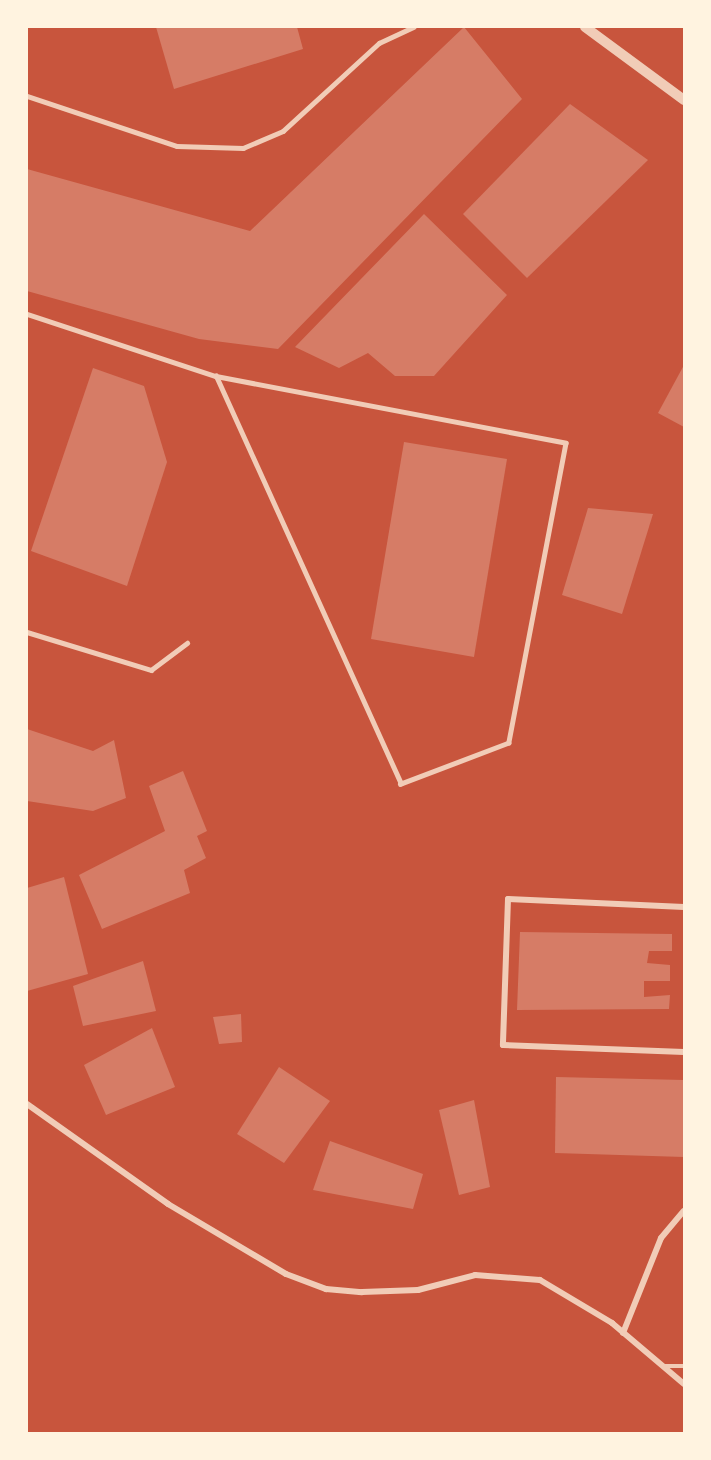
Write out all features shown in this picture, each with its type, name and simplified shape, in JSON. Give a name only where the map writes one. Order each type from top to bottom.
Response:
[{"type":"street","points":[[585,27],[684,100]]},
{"type":"street","points":[[684,907],[508,898],[503,1045],[684,1052]]},
{"type":"street","points":[[27,1104],[168,1204],[286,1274],[326,1289],[418,1290],[475,1275],[540,1280],[623,1333],[684,1384]]},
{"type":"street","points":[[623,1333],[661,1238],[684,1211]]},
{"type":"lane","points":[[27,96],[177,146],[243,148],[283,131],[379,43],[412,27]]},
{"type":"lane","points":[[27,314],[216,376],[566,443],[509,743],[401,784],[216,376]]},
{"type":"lane","points":[[27,632],[151,670],[187,643]]},
{"type":"lane","points":[[663,1366],[684,1366]]},
{"type":"building","points":[[156,27],[297,27],[303,49],[174,89]]},
{"type":"building","points":[[464,27],[522,99],[278,349],[199,339],[27,291],[27,169],[250,231]]},
{"type":"building","points":[[570,104],[648,160],[527,278],[463,214]]},
{"type":"building","points":[[424,214],[507,295],[434,376],[395,376],[368,353],[339,368],[295,347]]},
{"type":"building","points":[[684,365],[684,427],[658,413]]},
{"type":"building","points":[[93,368],[144,386],[167,462],[127,586],[31,551]]},
{"type":"building","points":[[404,442],[507,459],[474,657],[371,639]]},
{"type":"building","points":[[588,508],[653,514],[622,614],[562,595]]},
{"type":"building","points":[[27,729],[93,751],[114,740],[126,798],[93,811],[27,801]]},
{"type":"building","points":[[183,771],[207,831],[197,836],[206,858],[184,870],[190,893],[102,929],[79,875],[165,831],[149,786]]},
{"type":"building","points":[[64,877],[88,974],[27,991],[27,888]]},
{"type":"building","points":[[520,932],[672,934],[672,951],[649,951],[647,963],[670,965],[670,981],[644,981],[644,997],[670,995],[669,1009],[517,1010]]},
{"type":"building","points":[[143,961],[156,1011],[83,1026],[73,986]]},
{"type":"building","points":[[241,1014],[242,1042],[219,1044],[213,1017]]},
{"type":"building","points":[[152,1028],[175,1087],[106,1115],[84,1065]]},
{"type":"building","points":[[279,1067],[330,1101],[284,1163],[237,1134]]},
{"type":"building","points":[[556,1077],[684,1080],[684,1157],[555,1153]]},
{"type":"building","points":[[474,1100],[490,1187],[459,1195],[439,1110]]},
{"type":"building","points":[[330,1141],[423,1174],[413,1209],[313,1190]]}]
